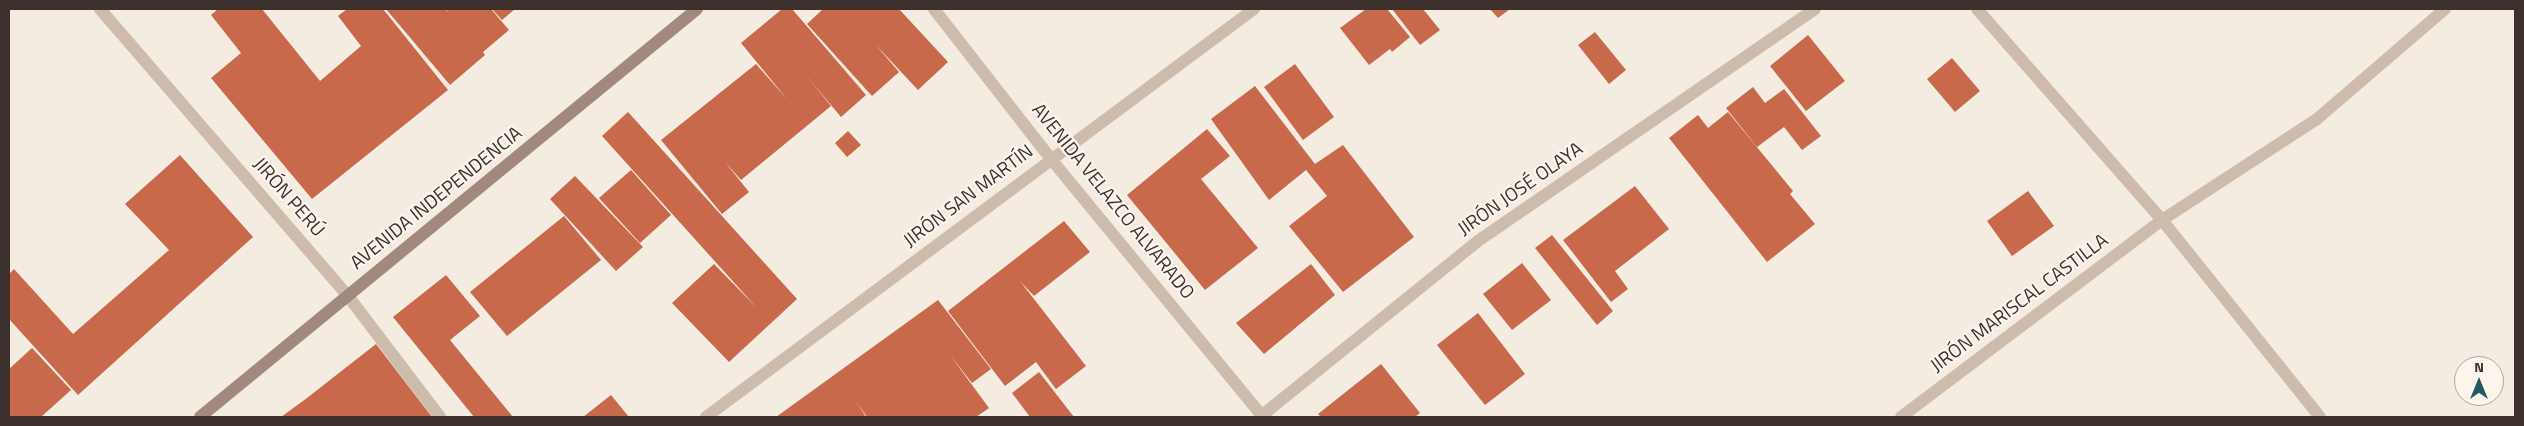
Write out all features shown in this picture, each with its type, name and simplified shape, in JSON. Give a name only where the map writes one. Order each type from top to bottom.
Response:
[{"type":"main road","name":"AVENIDA INDEPENDENCIA","points":[[200,417],[697,9]]},
{"type":"street","name":"JIRÓN PERÚ","points":[[100,9],[348,296],[440,417]]},
{"type":"street","name":"AVENIDA VELAZCO ALVARADO","points":[[934,9],[1051,159],[1262,417]]},
{"type":"street","name":"JIRÓN SAN MARTÍN","points":[[706,417],[1254,9]]},
{"type":"street","name":"JIRÓN JOSÉ OLAYA","points":[[1262,417],[1478,241],[1815,9]]},
{"type":"street","points":[[1977,9],[2162,220],[2320,417]]},
{"type":"street","name":"JIRÓN MARISCAL CASTILLA","points":[[1901,417],[2162,220],[2318,118],[2445,9]]},
{"type":"building","points":[[218,9],[262,9],[320,81],[361,46],[338,16],[347,9],[383,9],[448,90],[312,199],[211,78],[241,53],[211,15]]},
{"type":"building","points":[[386,9],[445,9],[449,13],[446,9],[491,9],[509,30],[483,52],[485,55],[450,85]]},
{"type":"building","points":[[492,9],[515,9],[502,20]]},
{"type":"building","points":[[782,9],[792,9],[866,95],[841,117],[805,74],[831,106],[741,180],[725,162],[749,192],[722,214],[661,140],[756,64],[787,99],[741,43]]},
{"type":"building","points":[[823,9],[899,9],[948,62],[918,90],[875,44],[899,72],[872,96],[807,24]]},
{"type":"building","points":[[1366,9],[1387,9],[1410,37],[1392,52],[1390,49],[1369,65],[1340,28]]},
{"type":"building","points":[[1392,9],[1423,9],[1440,30],[1420,45]]},
{"type":"building","points":[[1490,9],[1510,9],[1498,18]]},
{"type":"building","points":[[1595,32],[1626,70],[1609,84],[1578,45]]},
{"type":"building","points":[[1808,35],[1845,81],[1806,111],[1770,66]]},
{"type":"building","points":[[1952,58],[1980,91],[1955,112],[1927,79]]},
{"type":"building","points":[[1295,64],[1334,117],[1303,140],[1264,87]]},
{"type":"building","points":[[1255,86],[1315,164],[1343,145],[1414,237],[1343,292],[1289,226],[1327,196],[1306,170],[1269,200],[1211,119]]},
{"type":"building","points":[[1753,87],[1765,103],[1784,89],[1821,136],[1802,150],[1784,127],[1757,147],[1726,108]]},
{"type":"building","points":[[628,112],[797,299],[729,362],[672,303],[714,264],[757,308],[602,136]]},
{"type":"building","points":[[1728,112],[1793,191],[1790,194],[1815,224],[1767,262],[1669,138],[1698,115],[1708,128]]},
{"type":"building","points":[[1207,129],[1230,156],[1201,179],[1258,248],[1205,290],[1127,195]]},
{"type":"building","points":[[848,131],[861,145],[847,157],[835,143]]},
{"type":"building","points":[[180,155],[253,237],[78,395],[9,319],[9,274],[14,269],[73,334],[169,250],[125,204]]},
{"type":"building","points":[[631,170],[671,215],[640,243],[599,198]]},
{"type":"building","points":[[575,176],[643,247],[616,271],[550,199]]},
{"type":"building","points":[[1635,186],[1669,229],[1615,271],[1628,289],[1611,302],[1563,240]]},
{"type":"building","points":[[2028,191],[2054,226],[2012,256],[1987,221]]},
{"type":"building","points":[[564,216],[601,260],[507,336],[470,292]]},
{"type":"building","points":[[1064,221],[1090,252],[1034,296],[1020,281],[1086,366],[1056,389],[1036,362],[1005,386],[948,311]]},
{"type":"building","points":[[1552,235],[1613,311],[1597,325],[1535,248]]},
{"type":"building","points":[[1522,263],[1551,300],[1512,330],[1483,294]]},
{"type":"building","points":[[1311,264],[1335,295],[1264,354],[1236,323]]},
{"type":"building","points":[[446,275],[480,316],[450,340],[513,417],[474,417],[393,317]]},
{"type":"building","points":[[938,300],[991,369],[972,383],[950,355],[989,408],[976,417],[867,417],[856,401],[866,417],[776,417]]},
{"type":"building","points":[[1478,313],[1525,374],[1485,405],[1437,345]]},
{"type":"building","points":[[376,344],[432,417],[281,417],[307,398]]},
{"type":"building","points":[[32,348],[71,390],[41,417],[9,417],[9,369]]},
{"type":"building","points":[[1381,364],[1420,413],[1415,417],[1321,417],[1318,414]]},
{"type":"building","points":[[1039,372],[1074,417],[1030,417],[1012,393]]},
{"type":"building","points":[[611,395],[629,417],[583,417]]}]
